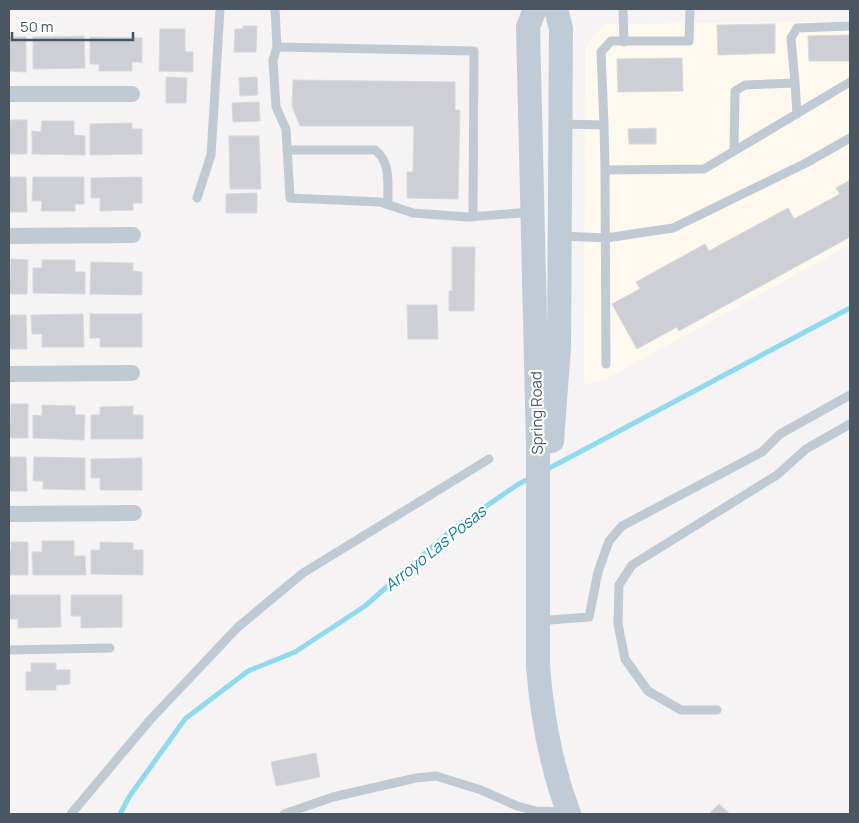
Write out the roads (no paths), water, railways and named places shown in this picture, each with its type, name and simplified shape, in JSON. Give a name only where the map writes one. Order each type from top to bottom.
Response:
[{"type":"main road","name":"Spring Road","points":[[535,9],[528,27],[532,212],[545,440],[540,697],[551,760],[573,813]]},
{"type":"main road","name":"Spring Road","points":[[545,440],[560,347],[560,29],[556,9]]},
{"type":"main road","name":"Spring Road","points":[[544,551],[550,620],[551,669],[557,721],[570,779],[573,813]]},
{"type":"street","points":[[9,94],[132,94]]},
{"type":"street","points":[[9,236],[133,235]]},
{"type":"street","points":[[9,374],[132,373]]},
{"type":"street","points":[[9,514],[134,514]]},
{"type":"lane","points":[[197,198],[211,155],[220,9]]},
{"type":"lane","points":[[275,9],[277,47],[273,60],[276,107],[286,129],[290,198],[380,202],[414,213],[473,217],[532,212]]},
{"type":"lane","points":[[623,9],[624,42]]},
{"type":"lane","points":[[606,364],[605,170],[601,52],[611,41],[689,41],[690,9]]},
{"type":"lane","points":[[797,114],[792,38],[797,28],[850,26]]},
{"type":"lane","points":[[277,47],[474,51],[473,217]]},
{"type":"lane","points":[[605,170],[704,169],[850,82]]},
{"type":"lane","points":[[734,151],[735,91],[745,85],[795,83]]},
{"type":"lane","points":[[561,124],[604,125]]},
{"type":"lane","points":[[561,236],[606,238],[674,228],[806,163],[850,138]]},
{"type":"lane","points":[[287,150],[375,150],[385,159],[387,167],[388,205]]},
{"type":"lane","points":[[550,620],[589,617],[598,572],[609,541],[622,526],[762,452],[780,434],[850,395]]},
{"type":"lane","points":[[718,710],[681,710],[648,691],[625,660],[618,624],[619,585],[632,565],[777,475],[806,449],[850,424]]},
{"type":"lane","points":[[72,814],[150,720],[238,627],[303,573],[489,458]]},
{"type":"lane","points":[[9,650],[110,648]]},
{"type":"lane","points":[[284,814],[333,797],[416,778],[436,776],[480,790],[517,806],[536,811],[573,813]]},
{"type":"waterway","name":"Arroyo Las Posas","points":[[544,471],[850,308]]},
{"type":"waterway","name":"Arroyo Las Posas","points":[[120,814],[129,797],[185,719],[248,671],[295,652],[365,606],[453,529],[517,485],[532,477]]}]
